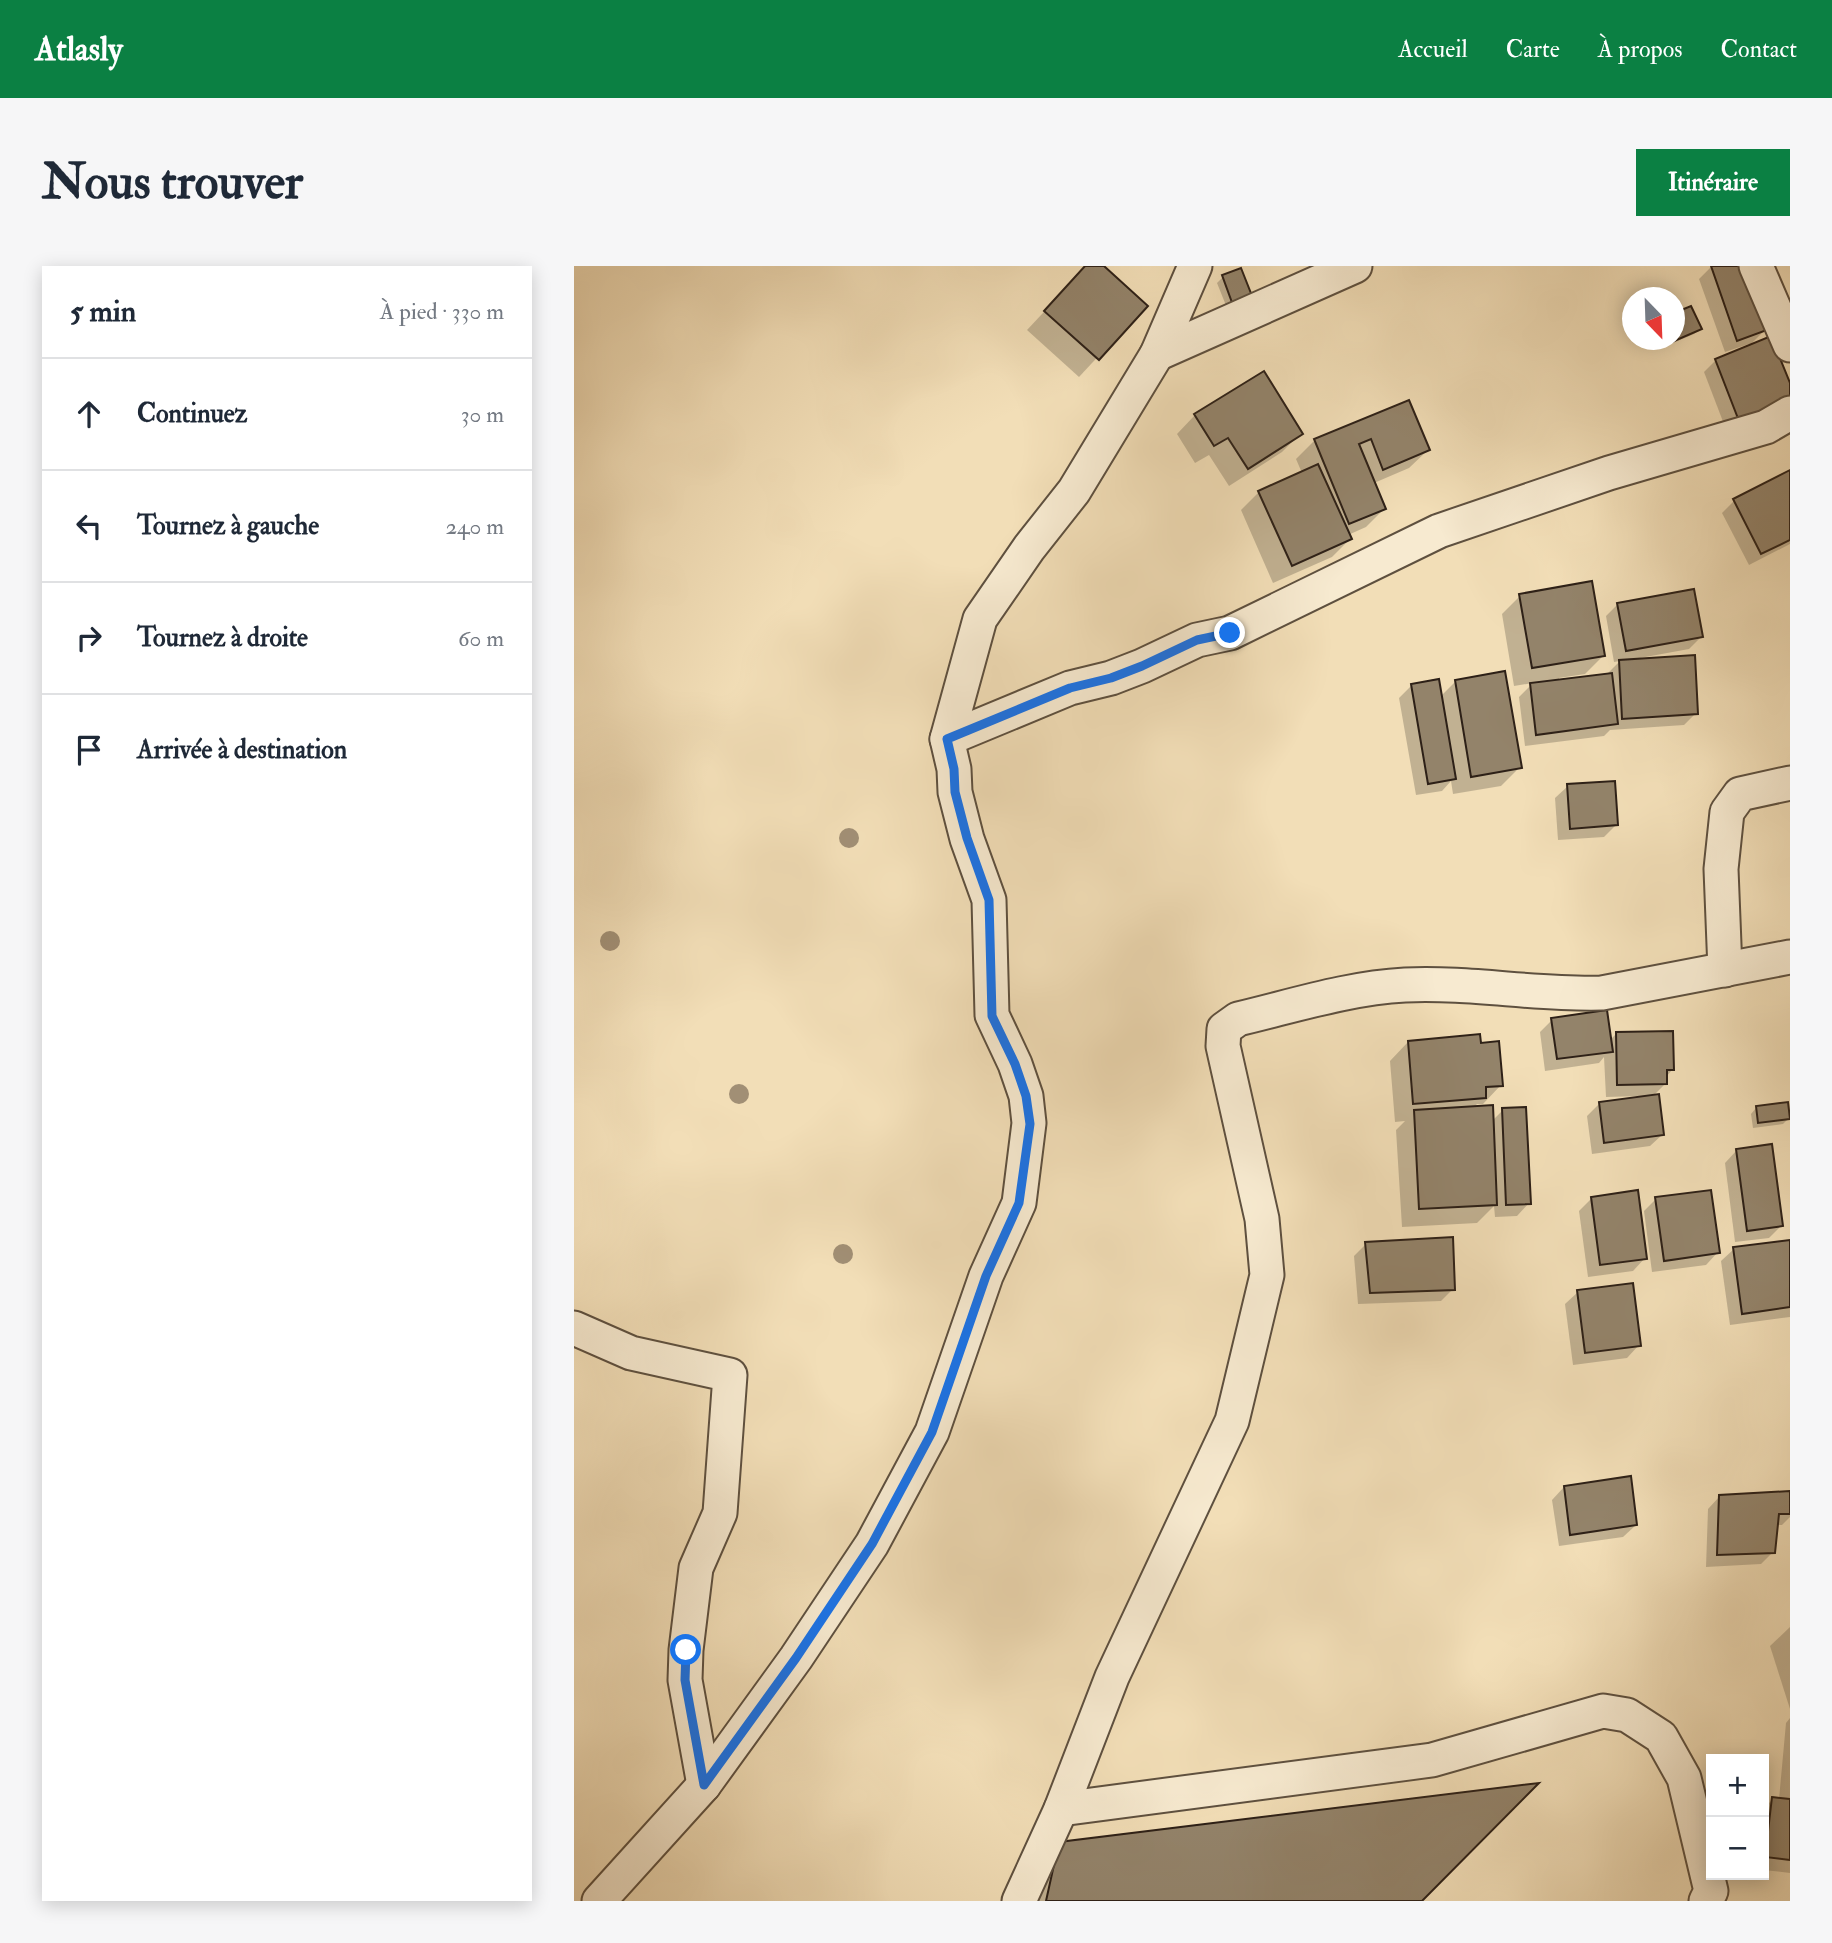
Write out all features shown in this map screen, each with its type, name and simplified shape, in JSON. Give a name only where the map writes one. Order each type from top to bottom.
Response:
[{"type":"street","points":[[599,1901],[704,1785],[796,1658],[872,1544],[932,1432],[986,1276],[1019,1203],[1030,1124],[1026,1096],[1015,1064],[992,1016],[989,900],[967,838],[955,792],[954,769],[947,739],[980,619],[1029,548],[1074,491],[1157,354],[1195,266]]},
{"type":"street","points":[[1157,354],[1354,266]]},
{"type":"street","points":[[1756,266],[1790,345]]},
{"type":"street","points":[[947,739],[1070,688],[1111,678],[1142,666],[1197,640],[1230,633],[1439,531],[1609,473],[1766,427],[1790,413]]},
{"type":"street","points":[[1726,970],[1721,869],[1727,812],[1740,794],[1790,783]]},
{"type":"street","points":[[1019,1901],[1061,1809],[1112,1676],[1233,1421],[1267,1275],[1262,1219],[1223,1045],[1224,1029],[1238,1019],[1359,989],[1436,985],[1574,994],[1602,993],[1790,957]]},
{"type":"street","points":[[574,1328],[631,1353],[730,1375],[720,1513],[696,1567],[686,1650],[685,1680],[704,1785]]},
{"type":"street","points":[[1061,1809],[1432,1760],[1603,1711],[1626,1715],[1661,1737],[1684,1778],[1711,1891],[1706,1901]]},
{"type":"building","points":[[1085,266],[1104,266],[1148,306],[1099,360],[1044,311]]},
{"type":"building","points":[[1711,266],[1744,266],[1767,330],[1737,341]]},
{"type":"building","points":[[1241,268],[1254,301],[1234,308],[1222,275]]},
{"type":"building","points":[[1691,306],[1702,329],[1685,336],[1685,308]]},
{"type":"building","points":[[1771,336],[1790,383],[1790,401],[1739,421],[1715,359]]},
{"type":"building","points":[[1264,371],[1303,434],[1248,469],[1228,438],[1214,446],[1194,414]]},
{"type":"building","points":[[1409,400],[1430,450],[1383,470],[1371,439],[1359,444],[1386,509],[1349,524],[1314,439]]},
{"type":"building","points":[[1318,464],[1352,539],[1292,566],[1258,491]]},
{"type":"building","points":[[1790,470],[1790,540],[1761,554],[1733,499]]},
{"type":"building","points":[[1592,581],[1605,656],[1532,668],[1519,594]]},
{"type":"building","points":[[1694,589],[1703,637],[1626,651],[1617,603]]},
{"type":"building","points":[[1695,655],[1698,714],[1622,719],[1619,660]]},
{"type":"building","points":[[1505,671],[1522,768],[1471,777],[1455,680]]},
{"type":"building","points":[[1612,673],[1618,724],[1536,735],[1530,683]]},
{"type":"building","points":[[1439,679],[1456,779],[1428,784],[1411,684]]},
{"type":"building","points":[[1615,781],[1618,825],[1570,829],[1567,784]]},
{"type":"building","points":[[1607,1010],[1613,1052],[1557,1059],[1551,1018]]},
{"type":"building","points":[[1673,1031],[1674,1070],[1667,1070],[1667,1084],[1617,1085],[1616,1032]]},
{"type":"building","points":[[1480,1034],[1481,1043],[1499,1041],[1503,1086],[1486,1087],[1486,1098],[1413,1104],[1408,1041]]},
{"type":"building","points":[[1659,1094],[1664,1135],[1604,1143],[1599,1102]]},
{"type":"building","points":[[1788,1102],[1790,1119],[1758,1123],[1756,1106]]},
{"type":"building","points":[[1493,1105],[1497,1205],[1419,1209],[1414,1110]]},
{"type":"building","points":[[1526,1107],[1531,1204],[1506,1205],[1502,1108]]},
{"type":"building","points":[[1772,1144],[1783,1226],[1747,1231],[1736,1149]]},
{"type":"building","points":[[1638,1190],[1647,1259],[1600,1265],[1591,1197]]},
{"type":"building","points":[[1711,1190],[1720,1253],[1664,1261],[1655,1197]]},
{"type":"building","points":[[1453,1237],[1455,1290],[1370,1293],[1365,1242]]},
{"type":"building","points":[[1790,1240],[1790,1307],[1742,1314],[1733,1247]]},
{"type":"building","points":[[1633,1283],[1641,1346],[1585,1353],[1577,1290]]},
{"type":"building","points":[[1631,1476],[1637,1525],[1570,1535],[1564,1486]]},
{"type":"building","points":[[1790,1491],[1790,1514],[1779,1514],[1775,1553],[1717,1555],[1719,1495]]},
{"type":"building","points":[[1539,1783],[1422,1901],[1046,1901],[1059,1842]]},
{"type":"building","points":[[1772,1797],[1790,1799],[1790,1860],[1769,1857]]},
{"type":"route","points":[[686,1650],[685,1680],[704,1785],[796,1658],[872,1544],[932,1432],[962,1339],[986,1276],[1019,1203],[1030,1124],[1026,1096],[1015,1064],[992,1016],[989,900],[967,838],[955,792],[954,769],[947,739],[1070,688],[1111,678],[1142,666],[1197,640],[1230,633]]}]
